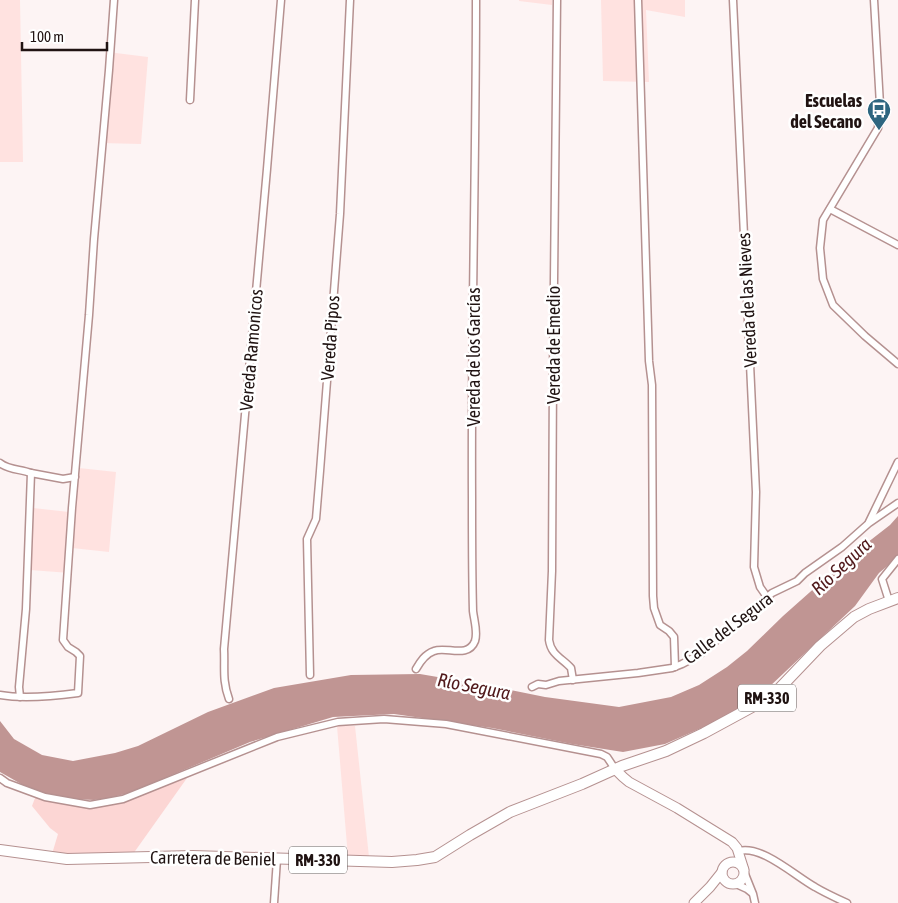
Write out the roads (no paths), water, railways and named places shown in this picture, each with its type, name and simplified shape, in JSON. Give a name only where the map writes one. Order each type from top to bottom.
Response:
[{"type":"main road","name":"RM-330","points":[[615,769],[679,746],[763,701],[784,684],[820,646],[861,612],[894,599]]},
{"type":"main road","name":"Carretera de Beniel","points":[[0,850],[67,859],[193,856],[408,861],[430,858],[440,854],[510,812],[615,769]]},
{"type":"street","points":[[1,696],[20,697],[78,693],[80,656],[68,647],[64,640],[75,477],[110,70],[114,0]]},
{"type":"street","points":[[190,100],[195,0]]},
{"type":"street","name":"Vereda Ramonicos","points":[[229,699],[225,690],[224,649],[281,0]]},
{"type":"street","name":"Vereda Pipos","points":[[310,675],[307,538],[316,519],[320,471],[340,214],[350,0]]},
{"type":"street","name":"Vereda de los Garcías","points":[[416,670],[423,658],[434,651],[467,650],[475,642],[472,439],[476,0]]},
{"type":"street","name":"Vereda de Emedio","points":[[557,0],[550,647],[571,668],[573,680]]},
{"type":"street","points":[[638,0],[649,361],[652,385],[653,596],[660,626],[669,631],[674,637],[675,667]]},
{"type":"street","name":"Vereda de las Nieves","points":[[733,0],[756,492],[754,568],[760,587],[767,597]]},
{"type":"street","points":[[874,0],[880,105],[878,128],[823,220],[820,248],[823,279],[833,305],[898,364]]},
{"type":"street","points":[[830,209],[898,245]]},
{"type":"street","points":[[869,523],[898,462]]},
{"type":"street","points":[[0,463],[10,468],[31,473],[63,478],[75,477]]},
{"type":"street","points":[[20,697],[19,687],[26,608],[31,473]]},
{"type":"street","name":"Calle del Segura","points":[[532,687],[538,684],[559,681],[638,673],[675,667],[699,655],[772,593],[798,581],[804,574],[842,547],[869,523],[898,503]]},
{"type":"street","points":[[894,599],[882,579],[898,559]]},
{"type":"street","points":[[0,778],[7,783],[45,797],[90,805],[123,799],[277,737],[338,722],[384,719],[446,724],[601,754],[607,757],[622,777],[629,782],[676,808],[735,845],[753,894],[754,903]]},
{"type":"street","points":[[694,903],[739,852],[749,850],[760,853],[814,887],[847,903]]},
{"type":"street","points":[[710,887],[742,881],[743,859],[747,854],[760,853]]},
{"type":"street","points":[[274,903],[277,859]]},
{"type":"street","points":[[731,862],[738,862],[744,869]]},
{"type":"street","points":[[722,872],[724,879],[747,889],[753,894]]},
{"type":"water","name":"Río Segura","points":[[898,516],[898,557],[879,573],[855,606],[768,688],[724,718],[665,744],[623,752],[492,728],[394,714],[333,717],[250,742],[153,783],[109,798],[94,800],[53,796],[30,789],[0,772],[0,721],[14,739],[42,755],[73,761],[115,753],[138,746],[208,712],[274,688],[351,675],[420,674],[545,697],[619,707],[671,697],[699,685],[727,667]]},
{"type":"place","name":"Escuelas del Secano","points":[[879,131]]}]
